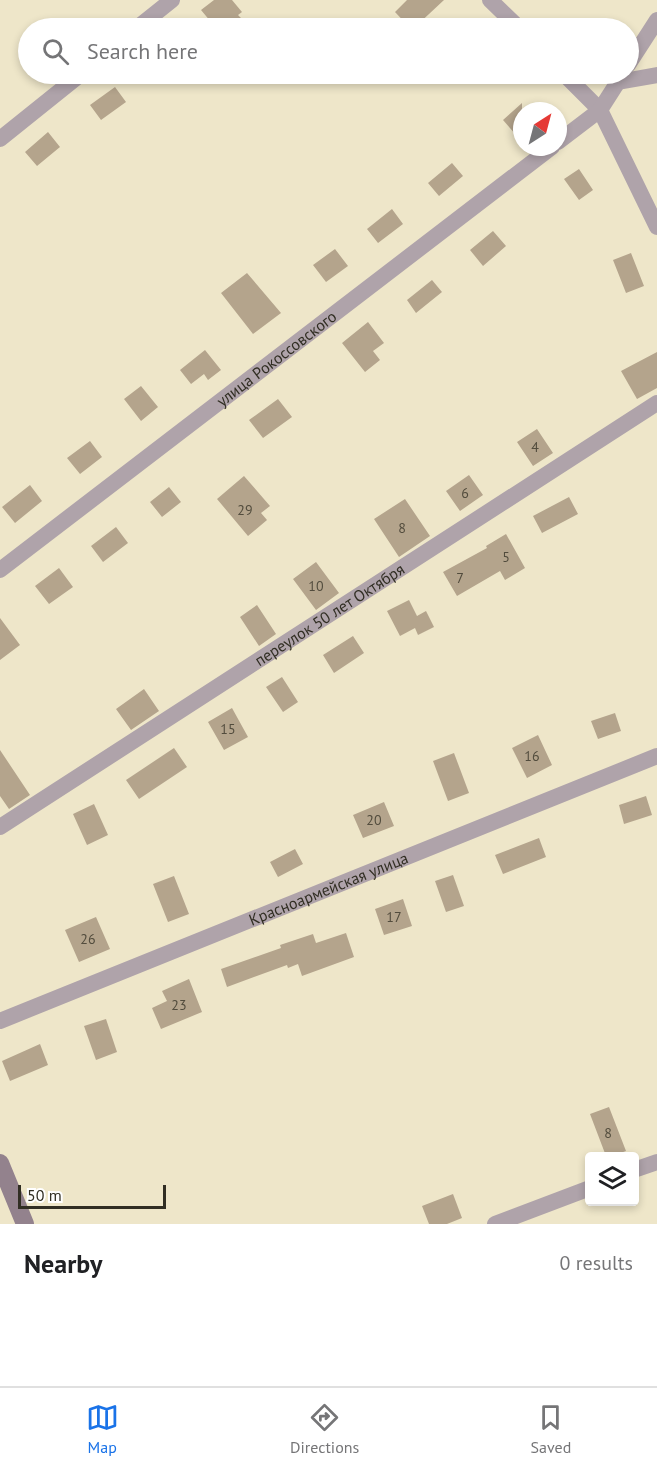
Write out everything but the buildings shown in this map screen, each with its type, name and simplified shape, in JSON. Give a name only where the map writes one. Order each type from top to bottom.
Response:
[{"type":"street","points":[[150,18],[172,0]]},
{"type":"street","points":[[490,0],[509,18]]},
{"type":"street","points":[[639,48],[657,20]]},
{"type":"street","points":[[639,76],[657,75]]},
{"type":"street","points":[[0,139],[69,84]]},
{"type":"street","points":[[574,84],[600,110],[657,227]]},
{"type":"street","points":[[567,135],[600,110],[616,84]]},
{"type":"street","name":"улица Рокоссовского","points":[[0,570],[540,156]]},
{"type":"street","name":"переулок 50 лет Октября","points":[[0,826],[657,403]]},
{"type":"street","name":"Красноармейская улица","points":[[0,1021],[657,756]]},
{"type":"street","points":[[639,1168],[657,1162]]},
{"type":"street","points":[[0,1163],[25,1224]]},
{"type":"street","points":[[495,1224],[585,1190]]}]
